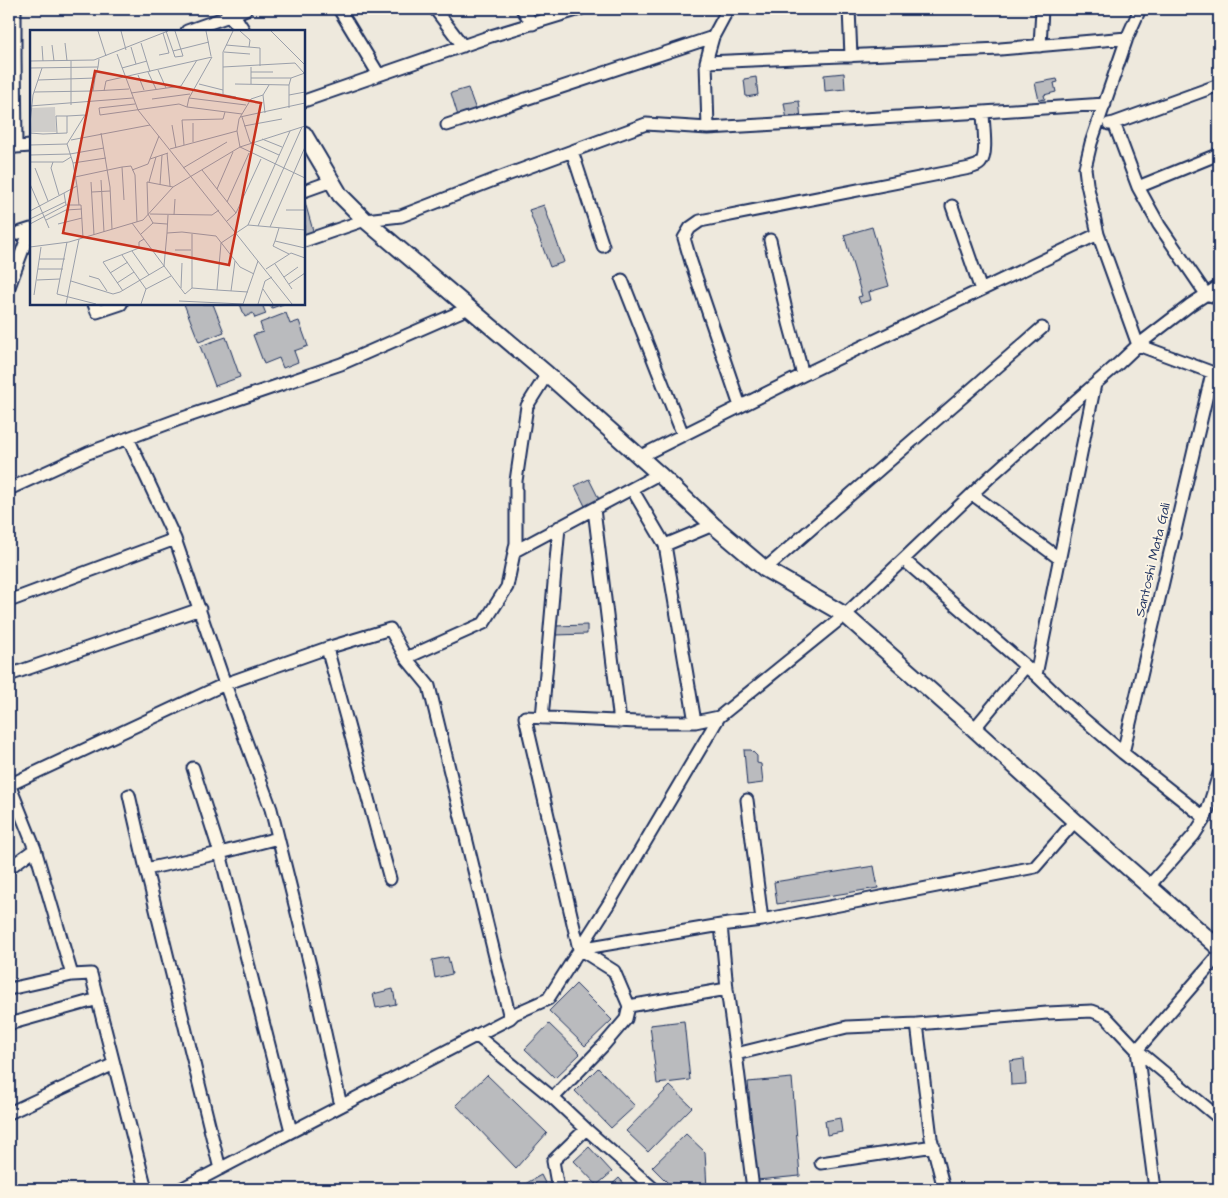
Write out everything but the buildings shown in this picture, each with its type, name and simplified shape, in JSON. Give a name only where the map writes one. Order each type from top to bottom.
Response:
[{"type":"street","points":[[15,9],[12,56],[12,148],[30,146]]},
{"type":"street","points":[[340,9],[379,75]]},
{"type":"street","points":[[435,9],[463,46]]},
{"type":"street","points":[[522,9],[532,24]]},
{"type":"street","points":[[305,101],[463,46],[580,9]]},
{"type":"street","points":[[708,128],[706,62],[713,37],[728,9]]},
{"type":"street","points":[[849,9],[851,56]]},
{"type":"street","points":[[1040,46],[1042,9]]},
{"type":"street","points":[[1140,9],[1127,38],[1090,144],[1086,168],[1086,184],[1098,234],[1138,345],[1216,374]]},
{"type":"street","points":[[189,30],[236,11],[242,30]]},
{"type":"street","points":[[447,125],[713,37]]},
{"type":"street","points":[[706,62],[1000,50],[1127,38]]},
{"type":"street","points":[[1097,126],[1114,123],[1219,85]]},
{"type":"street","points":[[305,241],[365,220],[401,216],[646,124],[708,128],[1105,104]]},
{"type":"street","points":[[740,406],[684,238],[690,228],[700,222],[978,165],[983,161],[984,154],[983,112]]},
{"type":"street","points":[[1114,123],[1138,187],[1159,225],[1206,294],[1219,298]]},
{"type":"street","points":[[305,141],[340,195],[365,220],[547,374],[713,525],[765,569],[845,614],[1219,948]]},
{"type":"street","points":[[572,151],[603,246]]},
{"type":"street","points":[[1138,187],[1219,154]]},
{"type":"street","points":[[305,190],[332,181]]},
{"type":"street","points":[[952,206],[982,290]]},
{"type":"street","points":[[9,236],[30,229]]},
{"type":"street","points":[[9,287],[30,232]]},
{"type":"street","points":[[639,457],[803,375],[1098,234]]},
{"type":"street","points":[[770,240],[803,375]]},
{"type":"street","points":[[622,280],[684,435]]},
{"type":"street","points":[[181,1189],[510,1018],[514,1014],[548,999],[613,896],[719,717],[845,614],[972,494],[1138,345],[1190,305],[1219,286]]},
{"type":"street","points":[[94,305],[97,312],[118,305]]},
{"type":"street","points":[[9,489],[88,453],[341,364],[469,308]]},
{"type":"street","points":[[765,569],[1042,328]]},
{"type":"street","points":[[406,658],[484,623],[507,587],[516,543],[516,481],[527,406],[547,374]]},
{"type":"street","name":"Santoshi Mata Gali","points":[[1123,753],[1216,374]]},
{"type":"street","points":[[1036,675],[1095,384]]},
{"type":"street","points":[[128,438],[175,539],[271,809],[312,969],[341,1106]]},
{"type":"street","points":[[515,551],[659,474]]},
{"type":"street","points":[[632,489],[665,545],[695,722]]},
{"type":"street","points":[[972,494],[1060,559]]},
{"type":"street","points":[[594,509],[620,722]]},
{"type":"street","points":[[665,545],[713,525]]},
{"type":"street","points":[[542,718],[558,527]]},
{"type":"street","points":[[9,601],[175,539]]},
{"type":"street","points":[[904,560],[1123,753],[1205,818]]},
{"type":"street","points":[[9,675],[200,609]]},
{"type":"street","points":[[72,975],[35,849],[9,785],[225,684],[327,648],[390,629],[406,658],[429,686],[510,1018]]},
{"type":"street","points":[[327,648],[390,879]]},
{"type":"street","points":[[974,729],[1026,666]]},
{"type":"street","points":[[553,1098],[609,1039],[626,1018],[629,1006],[614,970],[579,949],[525,717],[620,722],[695,722],[719,717]]},
{"type":"street","points":[[193,768],[220,853],[291,1131]]},
{"type":"street","points":[[1149,886],[1194,835],[1205,818],[1219,774]]},
{"type":"street","points":[[129,795],[220,1169]]},
{"type":"street","points":[[747,800],[762,920]]},
{"type":"street","points":[[579,949],[762,920],[1035,867],[1075,821]]},
{"type":"street","points":[[146,869],[278,838]]},
{"type":"street","points":[[9,868],[35,849]]},
{"type":"street","points":[[721,925],[727,990],[753,1189]]},
{"type":"street","points":[[1155,1189],[1137,1050],[1219,955]]},
{"type":"street","points":[[9,990],[72,975],[91,974],[146,1189]]},
{"type":"street","points":[[629,1006],[727,990]]},
{"type":"street","points":[[9,1024],[98,999]]},
{"type":"street","points":[[736,1054],[847,1027],[917,1024],[1092,1010],[1105,1016],[1137,1050],[1219,1118]]},
{"type":"street","points":[[917,1024],[931,1138],[944,1189]]},
{"type":"street","points":[[476,1034],[553,1098],[654,1189]]},
{"type":"street","points":[[9,1113],[114,1064]]},
{"type":"street","points":[[558,1189],[553,1161],[586,1129]]},
{"type":"street","points":[[821,1163],[934,1146]]}]
